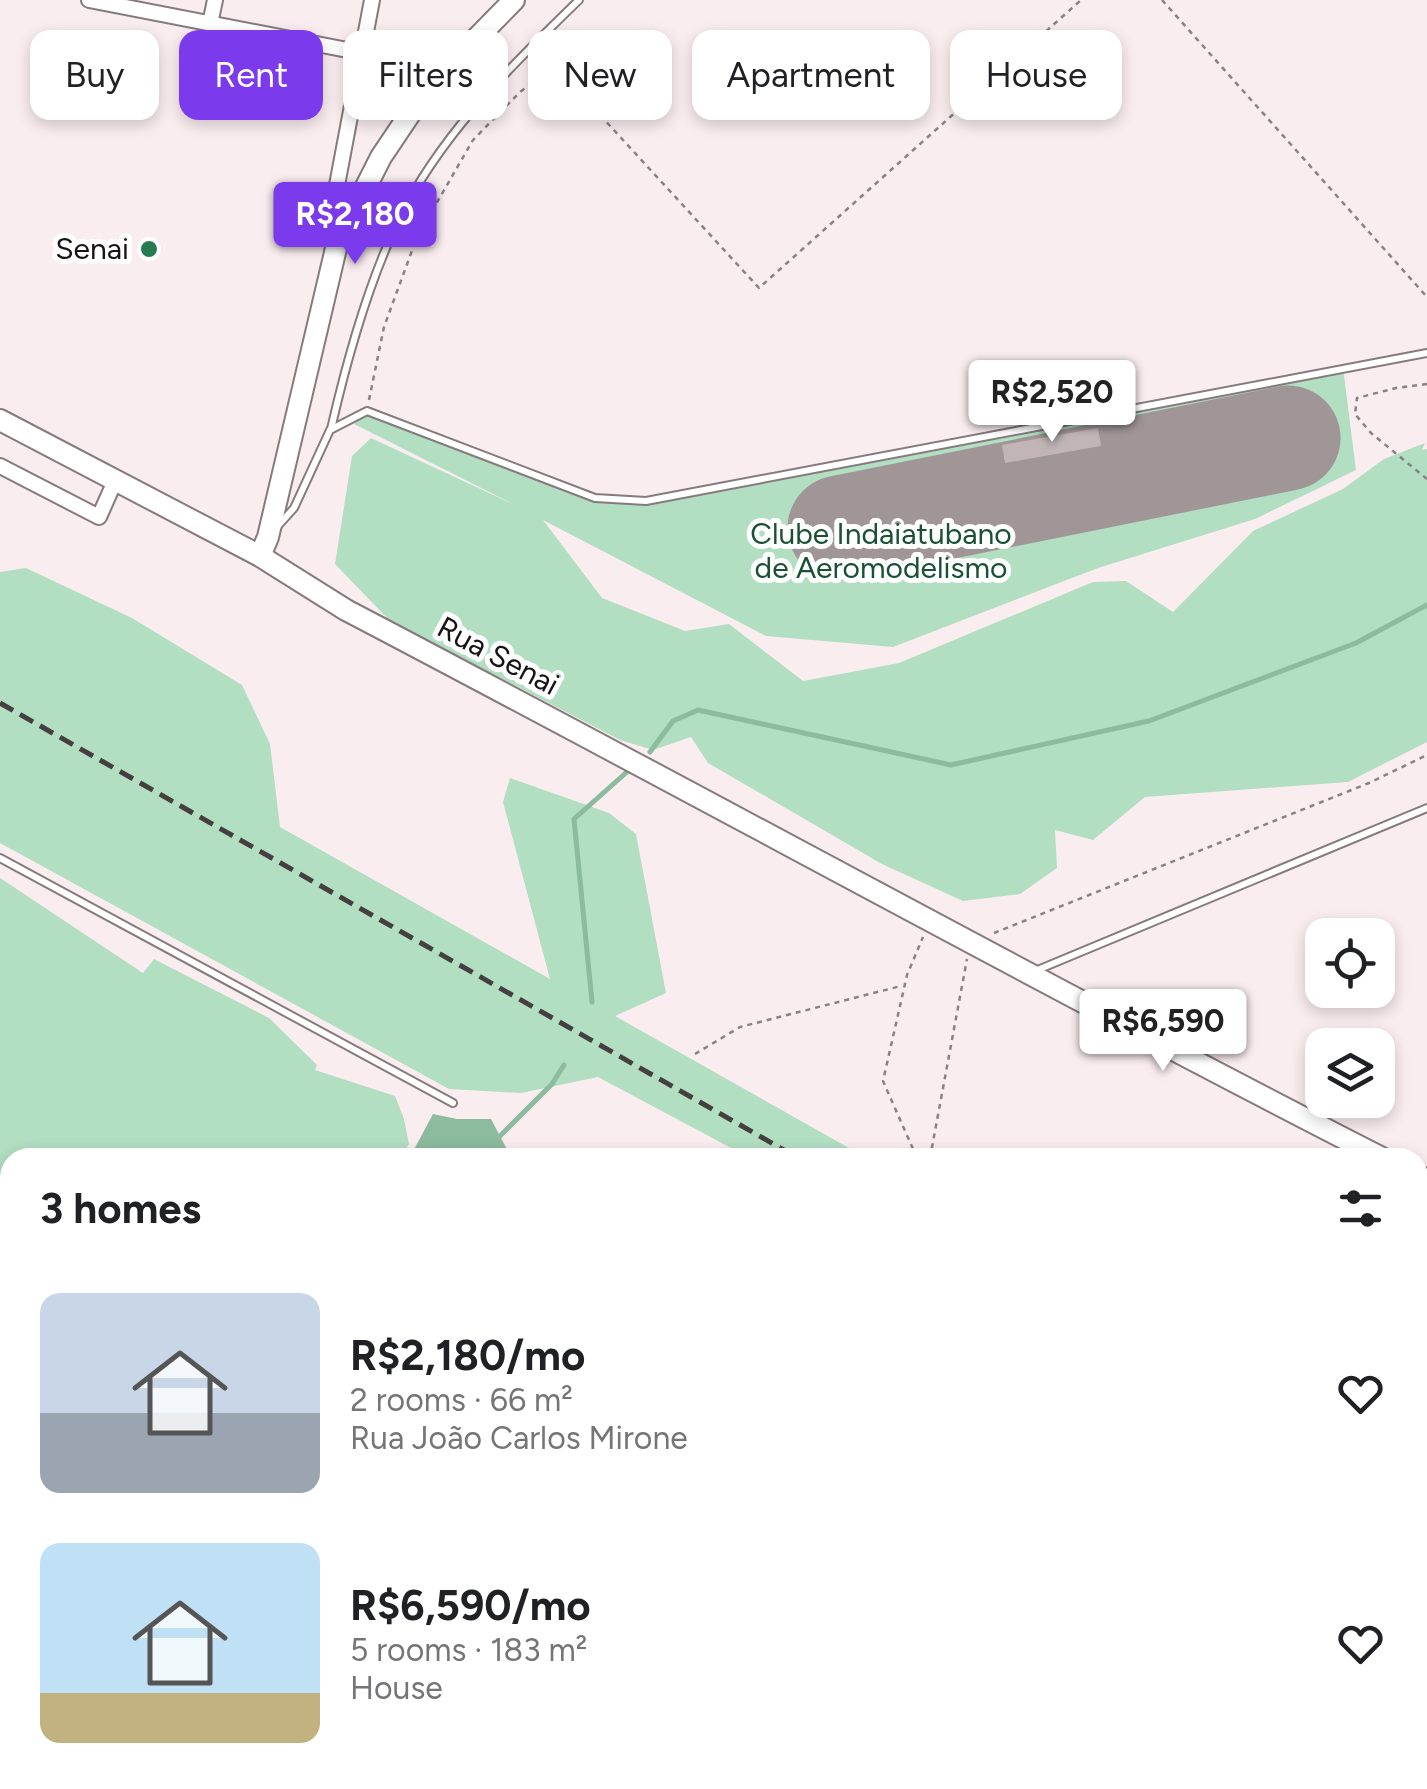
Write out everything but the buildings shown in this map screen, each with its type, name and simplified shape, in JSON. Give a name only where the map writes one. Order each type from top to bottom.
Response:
[{"type":"street","points":[[89,0],[343,49]]},
{"type":"street","points":[[210,24],[215,0]]},
{"type":"street","points":[[367,30],[372,0]]},
{"type":"street","points":[[264,546],[337,244],[381,157],[426,90],[514,0]]},
{"type":"street","points":[[337,244],[334,201],[350,120]]},
{"type":"street","name":"Rua Senai","points":[[0,420],[115,481],[264,546],[346,610],[1363,1148]]},
{"type":"street","points":[[0,466],[99,517],[115,481]]},
{"type":"lane","points":[[264,546],[294,508],[330,430],[347,362],[406,206],[447,141],[503,74],[579,0]]},
{"type":"lane","points":[[330,430],[368,411],[595,498],[646,501],[1427,353]]},
{"type":"lane","points":[[1029,974],[1427,808]]},
{"type":"lane","points":[[0,858],[452,1103]]},
{"type":"path","points":[[368,411],[371,378],[384,327],[417,236],[473,140],[520,92],[554,66],[759,288],[1081,0]]},
{"type":"path","points":[[1162,0],[1427,297]]},
{"type":"path","points":[[1427,384],[1357,398],[1355,414],[1427,478]]},
{"type":"path","points":[[932,1148],[970,942],[1369,783],[1427,755]]},
{"type":"path","points":[[913,1148],[883,1081],[904,986],[931,919]]},
{"type":"path","points":[[695,1054],[740,1026],[904,986]]},
{"type":"green space","name":"Clube Indaiatubano de Aeromodelismo","points":[[1343,367],[1356,470],[1255,519],[1098,568],[893,647],[766,636],[543,520],[602,598],[685,631],[729,624],[803,681],[899,663],[1093,582],[1126,581],[1173,612],[1253,531],[1343,489],[1384,459],[1425,443],[1422,450],[1427,449],[1427,742],[1348,782],[1145,797],[1093,840],[1055,830],[1057,868],[1020,894],[963,901],[882,864],[708,763],[691,737],[653,750],[620,740],[389,620],[335,564],[352,456],[371,438],[519,507],[354,424],[367,411],[595,498],[646,501]]},
{"type":"green space","points":[[26,568],[132,618],[242,685],[270,744],[280,827],[550,979],[503,802],[510,778],[609,813],[636,834],[666,993],[615,1016],[849,1148],[731,1148],[598,1077],[521,1093],[449,1089],[0,843],[0,572]]},
{"type":"green space","points":[[0,878],[143,973],[154,959],[269,1018],[317,1065],[315,1070],[395,1096],[409,1144],[407,1148],[0,1148]]},
{"type":"shaded area","points":[[433,1114],[491,1119],[506,1148],[415,1148]]},
{"type":"waterway","points":[[650,752],[673,721],[698,710],[951,765],[1149,721],[1356,643],[1427,605]]},
{"type":"waterway","points":[[592,1002],[574,819],[628,771]]},
{"type":"waterway","points":[[496,1140],[552,1084],[564,1065]]},
{"type":"runway","points":[[840,528],[1288,438]]},
{"type":"railway","points":[[0,703],[780,1148]]},
{"type":"place","name":"Senai","points":[[149,249]]}]
